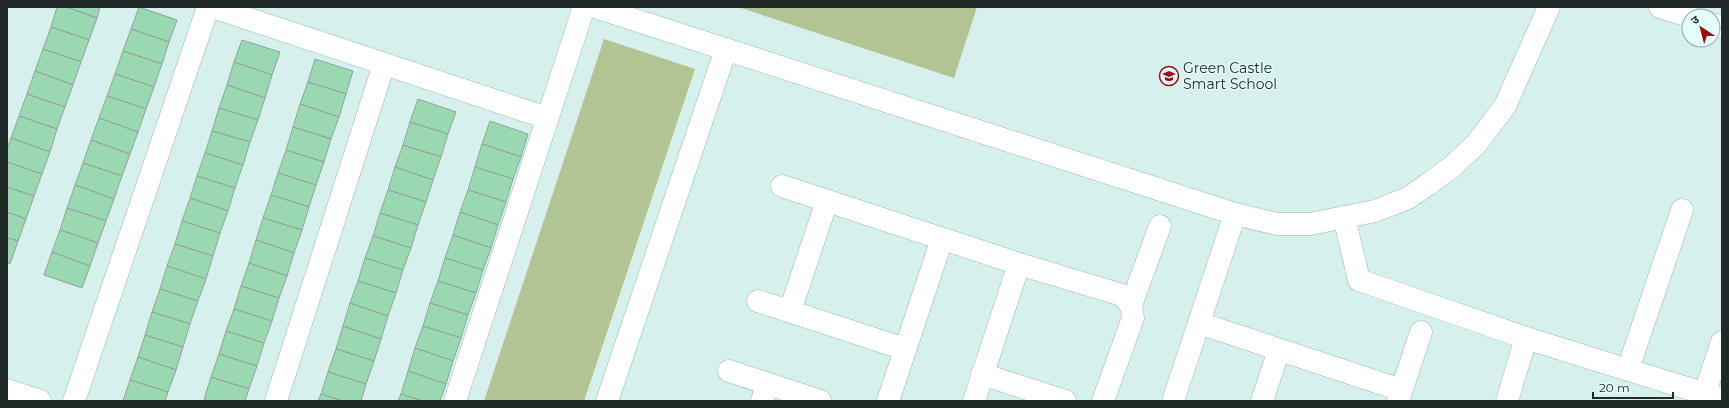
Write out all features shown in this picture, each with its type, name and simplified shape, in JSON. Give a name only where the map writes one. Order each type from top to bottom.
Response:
[{"type":"street","points":[[74,401],[208,7]]},
{"type":"street","points":[[213,7],[547,118]]},
{"type":"street","points":[[455,401],[584,7]]},
{"type":"street","points":[[596,7],[1235,214],[1277,224],[1310,224],[1375,211],[1408,198],[1453,166],[1477,143],[1505,106],[1549,7]]},
{"type":"street","points":[[1660,7],[1681,14]]},
{"type":"street","points":[[607,401],[726,49]]},
{"type":"street","points":[[276,401],[384,64]]},
{"type":"street","points":[[782,186],[1019,264],[1122,295],[1131,305]]},
{"type":"street","points":[[790,311],[827,201]]},
{"type":"street","points":[[1628,369],[1682,210]]},
{"type":"street","points":[[1173,401],[1235,214]]},
{"type":"street","points":[[1344,217],[1359,280],[1526,338],[1628,369],[1710,398],[1722,342]]},
{"type":"street","points":[[1103,401],[1133,318],[1131,305],[1160,226]]},
{"type":"street","points":[[888,401],[942,239]]},
{"type":"street","points":[[974,401],[1019,264]]},
{"type":"street","points":[[758,301],[905,349]]},
{"type":"street","points":[[1199,323],[1279,350],[1400,395],[1421,332]]},
{"type":"street","points":[[1507,401],[1526,338]]},
{"type":"street","points":[[1262,401],[1279,350]]},
{"type":"street","points":[[729,371],[764,392],[820,401]]},
{"type":"street","points":[[982,374],[1065,401]]},
{"type":"street","points":[[7,390],[40,401]]},
{"type":"green space","points":[[738,7],[977,7],[954,78]]},
{"type":"green space","points":[[604,39],[695,69],[584,401],[484,401]]},
{"type":"building","points":[[57,7],[67,7],[97,18],[89,40],[51,27]]},
{"type":"building","points":[[67,7],[100,7],[97,18]]},
{"type":"building","points":[[139,7],[177,20],[169,42],[131,29]]},
{"type":"building","points":[[51,27],[89,40],[81,62],[43,49]]},
{"type":"building","points":[[131,29],[169,42],[162,64],[123,51]]},
{"type":"building","points":[[242,40],[280,52],[272,75],[234,62]]},
{"type":"building","points":[[43,49],[81,62],[73,85],[35,71]]},
{"type":"building","points":[[123,51],[162,64],[154,87],[115,74]]},
{"type":"building","points":[[315,59],[353,71],[346,94],[308,82]]},
{"type":"building","points":[[234,62],[272,75],[265,98],[227,85]]},
{"type":"building","points":[[35,71],[73,85],[65,107],[27,94]]},
{"type":"building","points":[[115,74],[154,87],[146,109],[107,96]]},
{"type":"building","points":[[308,82],[346,94],[339,117],[300,104]]},
{"type":"building","points":[[227,85],[265,98],[258,120],[219,108]]},
{"type":"building","points":[[27,94],[65,107],[57,129],[19,116]]},
{"type":"building","points":[[107,96],[146,109],[138,132],[99,118]]},
{"type":"building","points":[[418,99],[456,112],[448,134],[410,122]]},
{"type":"building","points":[[300,104],[339,117],[331,139],[293,127]]},
{"type":"building","points":[[219,108],[258,120],[250,142],[212,131]]},
{"type":"building","points":[[19,116],[57,129],[50,152],[11,138]]},
{"type":"building","points":[[99,118],[138,132],[130,154],[91,140]]},
{"type":"building","points":[[490,121],[528,134],[521,157],[482,144]]},
{"type":"building","points":[[410,122],[448,134],[441,157],[403,145]]},
{"type":"building","points":[[293,127],[331,139],[324,162],[286,150]]},
{"type":"building","points":[[212,131],[250,142],[243,165],[205,153]]},
{"type":"building","points":[[11,138],[50,152],[42,174],[7,162],[7,149]]},
{"type":"building","points":[[91,140],[130,154],[122,176],[83,163]]},
{"type":"building","points":[[482,144],[521,157],[513,179],[475,167]]},
{"type":"building","points":[[403,145],[441,157],[433,180],[395,167]]},
{"type":"building","points":[[286,150],[324,162],[316,185],[278,173]]},
{"type":"building","points":[[205,153],[243,165],[235,188],[197,176]]},
{"type":"building","points":[[7,162],[42,174],[34,196],[7,187]]},
{"type":"building","points":[[83,163],[122,176],[114,199],[75,185]]},
{"type":"building","points":[[395,167],[433,180],[426,202],[388,190]]},
{"type":"building","points":[[475,167],[513,179],[506,202],[468,190]]},
{"type":"building","points":[[278,173],[316,185],[309,207],[271,195]]},
{"type":"building","points":[[197,176],[235,188],[228,211],[190,198]]},
{"type":"building","points":[[75,185],[114,199],[106,221],[67,208]]},
{"type":"building","points":[[7,187],[34,196],[26,219],[7,212]]},
{"type":"building","points":[[388,190],[426,202],[418,225],[380,213]]},
{"type":"building","points":[[468,190],[506,202],[498,225],[460,212]]},
{"type":"building","points":[[271,195],[309,207],[302,230],[263,218]]},
{"type":"building","points":[[190,198],[228,211],[220,233],[182,221]]},
{"type":"building","points":[[67,208],[106,221],[98,243],[60,230]]},
{"type":"building","points":[[7,212],[26,219],[18,241],[7,238]]},
{"type":"building","points":[[460,212],[498,225],[491,248],[453,235]]},
{"type":"building","points":[[380,213],[418,225],[411,248],[373,236]]},
{"type":"building","points":[[263,218],[302,230],[294,253],[256,240]]},
{"type":"building","points":[[182,221],[220,233],[213,256],[175,244]]},
{"type":"building","points":[[60,230],[98,243],[90,266],[52,252]]},
{"type":"building","points":[[453,235],[491,248],[483,270],[445,258]]},
{"type":"building","points":[[373,236],[411,248],[403,270],[365,258]]},
{"type":"building","points":[[7,238],[18,241],[10,264],[7,263]]},
{"type":"building","points":[[256,240],[294,253],[287,276],[249,263]]},
{"type":"building","points":[[175,244],[213,256],[206,279],[167,266]]},
{"type":"building","points":[[52,252],[90,266],[82,288],[44,275]]},
{"type":"building","points":[[365,258],[403,270],[396,293],[358,281]]},
{"type":"building","points":[[445,258],[483,270],[476,293],[438,281]]},
{"type":"building","points":[[249,263],[287,276],[279,298],[241,286]]},
{"type":"building","points":[[167,266],[206,279],[198,301],[160,289]]},
{"type":"building","points":[[358,281],[396,293],[388,316],[350,303]]},
{"type":"building","points":[[438,281],[476,293],[468,315],[430,303]]},
{"type":"building","points":[[241,286],[279,298],[272,321],[234,309]]},
{"type":"building","points":[[160,289],[198,301],[190,324],[152,312]]},
{"type":"building","points":[[350,303],[388,316],[381,339],[343,326]]},
{"type":"building","points":[[430,303],[468,315],[461,338],[423,326]]},
{"type":"building","points":[[234,309],[272,321],[264,343],[226,331]]},
{"type":"building","points":[[152,312],[190,324],[183,347],[145,335]]},
{"type":"building","points":[[343,326],[381,339],[374,361],[336,349]]},
{"type":"building","points":[[423,326],[461,338],[453,361],[415,348]]},
{"type":"building","points":[[226,331],[264,343],[257,366],[219,354]]},
{"type":"building","points":[[145,335],[183,347],[176,370],[138,357]]},
{"type":"building","points":[[415,348],[453,361],[446,384],[408,371]]},
{"type":"building","points":[[336,349],[374,361],[366,384],[328,372]]},
{"type":"building","points":[[219,354],[257,366],[249,389],[211,377]]},
{"type":"building","points":[[138,357],[176,370],[168,392],[130,380]]},
{"type":"building","points":[[408,371],[446,384],[440,401],[422,401],[401,394]]},
{"type":"building","points":[[328,372],[366,384],[361,401],[342,401],[321,394]]},
{"type":"building","points":[[211,377],[249,389],[245,401],[209,401],[204,399]]},
{"type":"building","points":[[130,380],[168,392],[165,401],[123,401]]},
{"type":"building","points":[[321,394],[342,401],[318,401]]},
{"type":"building","points":[[401,394],[422,401],[398,401]]},
{"type":"place","name":"Green Castle Smart School","points":[[1169,76]]}]
